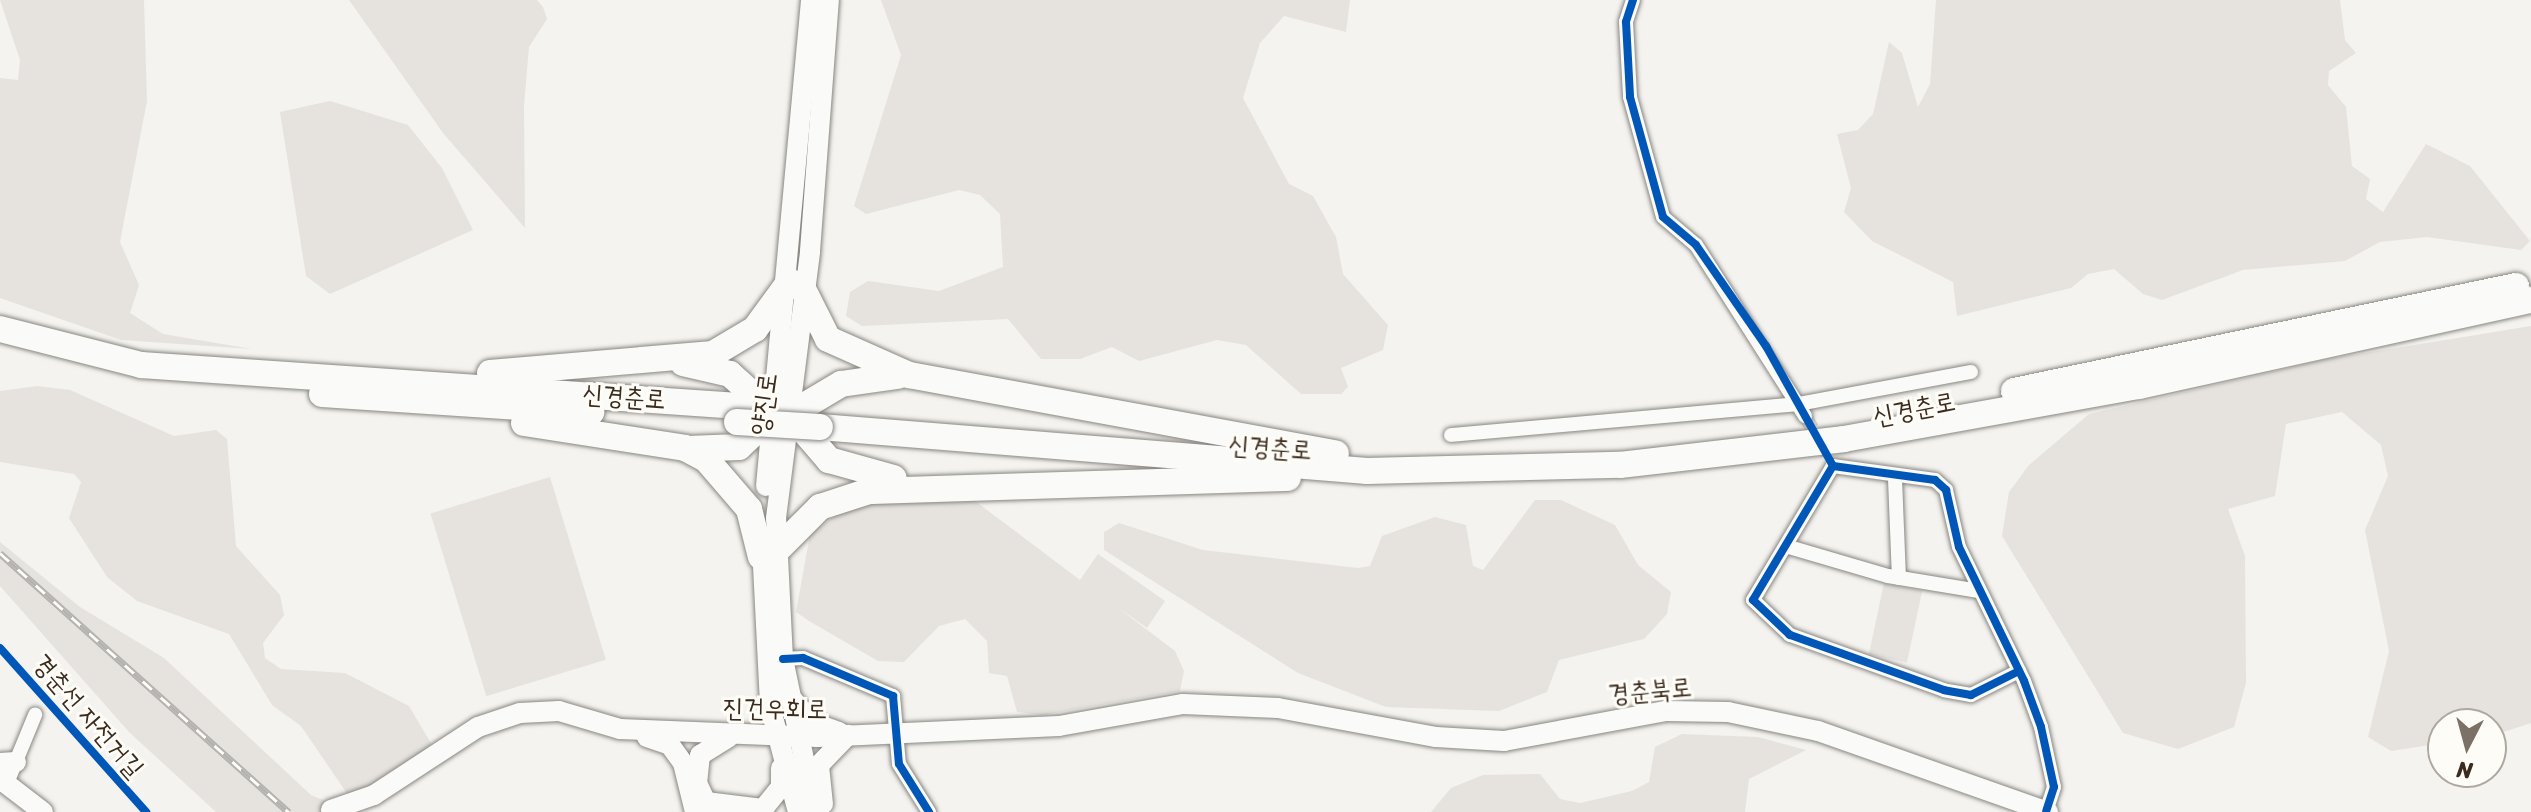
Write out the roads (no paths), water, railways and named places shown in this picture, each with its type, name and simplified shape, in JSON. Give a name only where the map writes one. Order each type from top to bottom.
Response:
[{"type":"highway","name":"신경춘로","points":[[0,346],[104,374],[395,389],[1336,453],[1538,454],[1821,427],[2531,282]]},
{"type":"highway","points":[[395,389],[661,360],[732,346],[755,329],[797,287],[828,339],[909,375],[1336,453]]},
{"type":"highway","name":"신경춘로","points":[[821,420],[1367,471],[1620,465],[1844,439],[2139,386],[2531,300]]},
{"type":"highway","name":"신경춘로","points":[[0,329],[141,365],[395,389]]},
{"type":"highway","points":[[661,360],[730,374],[848,470],[961,484]]},
{"type":"highway","points":[[395,389],[685,448],[739,447],[782,414],[841,384],[909,375]]},
{"type":"highway","points":[[685,448],[730,479],[749,509],[769,554],[820,507],[845,494],[961,484],[1176,486],[1367,471]]},
{"type":"main road","name":"양진로","points":[[797,287],[811,0]]},
{"type":"main road","name":"양진로","points":[[815,812],[770,706],[769,554],[829,0]]},
{"type":"main road","name":"양진로","points":[[769,554],[787,693],[781,763],[798,812]]},
{"type":"main road","points":[[787,693],[811,722],[848,735],[819,765],[824,812]]},
{"type":"main road","name":"진건우회로","points":[[331,810],[374,795],[478,727],[520,713],[559,711],[620,729],[785,737],[1059,726],[1183,704],[1244,705]]},
{"type":"main road","name":"경춘북로","points":[[1244,705],[1504,741],[1666,711],[1728,712],[1818,731],[2047,812]]},
{"type":"main road","points":[[698,734],[751,724],[770,706]]},
{"type":"main road","points":[[620,729],[670,745],[683,763],[695,812]]},
{"type":"main road","points":[[733,735],[700,755],[697,783],[714,807],[763,809],[781,787],[781,763]]},
{"type":"main road","points":[[4,781],[35,810]]},
{"type":"street","points":[[1633,0],[1626,22],[1630,97],[1663,217],[1696,245],[1802,410]]},
{"type":"street","points":[[1451,435],[1802,410],[1971,372]]},
{"type":"street","points":[[2019,671],[1971,695],[1790,635],[1753,600],[1789,547],[1830,460],[1895,479],[1935,480],[1946,490],[1979,591],[2019,671],[2054,787],[2047,812]]},
{"type":"street","points":[[1895,479],[1899,578]]},
{"type":"street","points":[[1789,547],[1899,578],[1979,591]]},
{"type":"street","points":[[783,659],[803,658],[893,696],[899,764],[929,812]]},
{"type":"street","points":[[4,781],[8,762],[35,715]]},
{"type":"tunnel","points":[[1805,416],[1827,454]]},
{"type":"railway","points":[[0,553],[289,812]]}]
